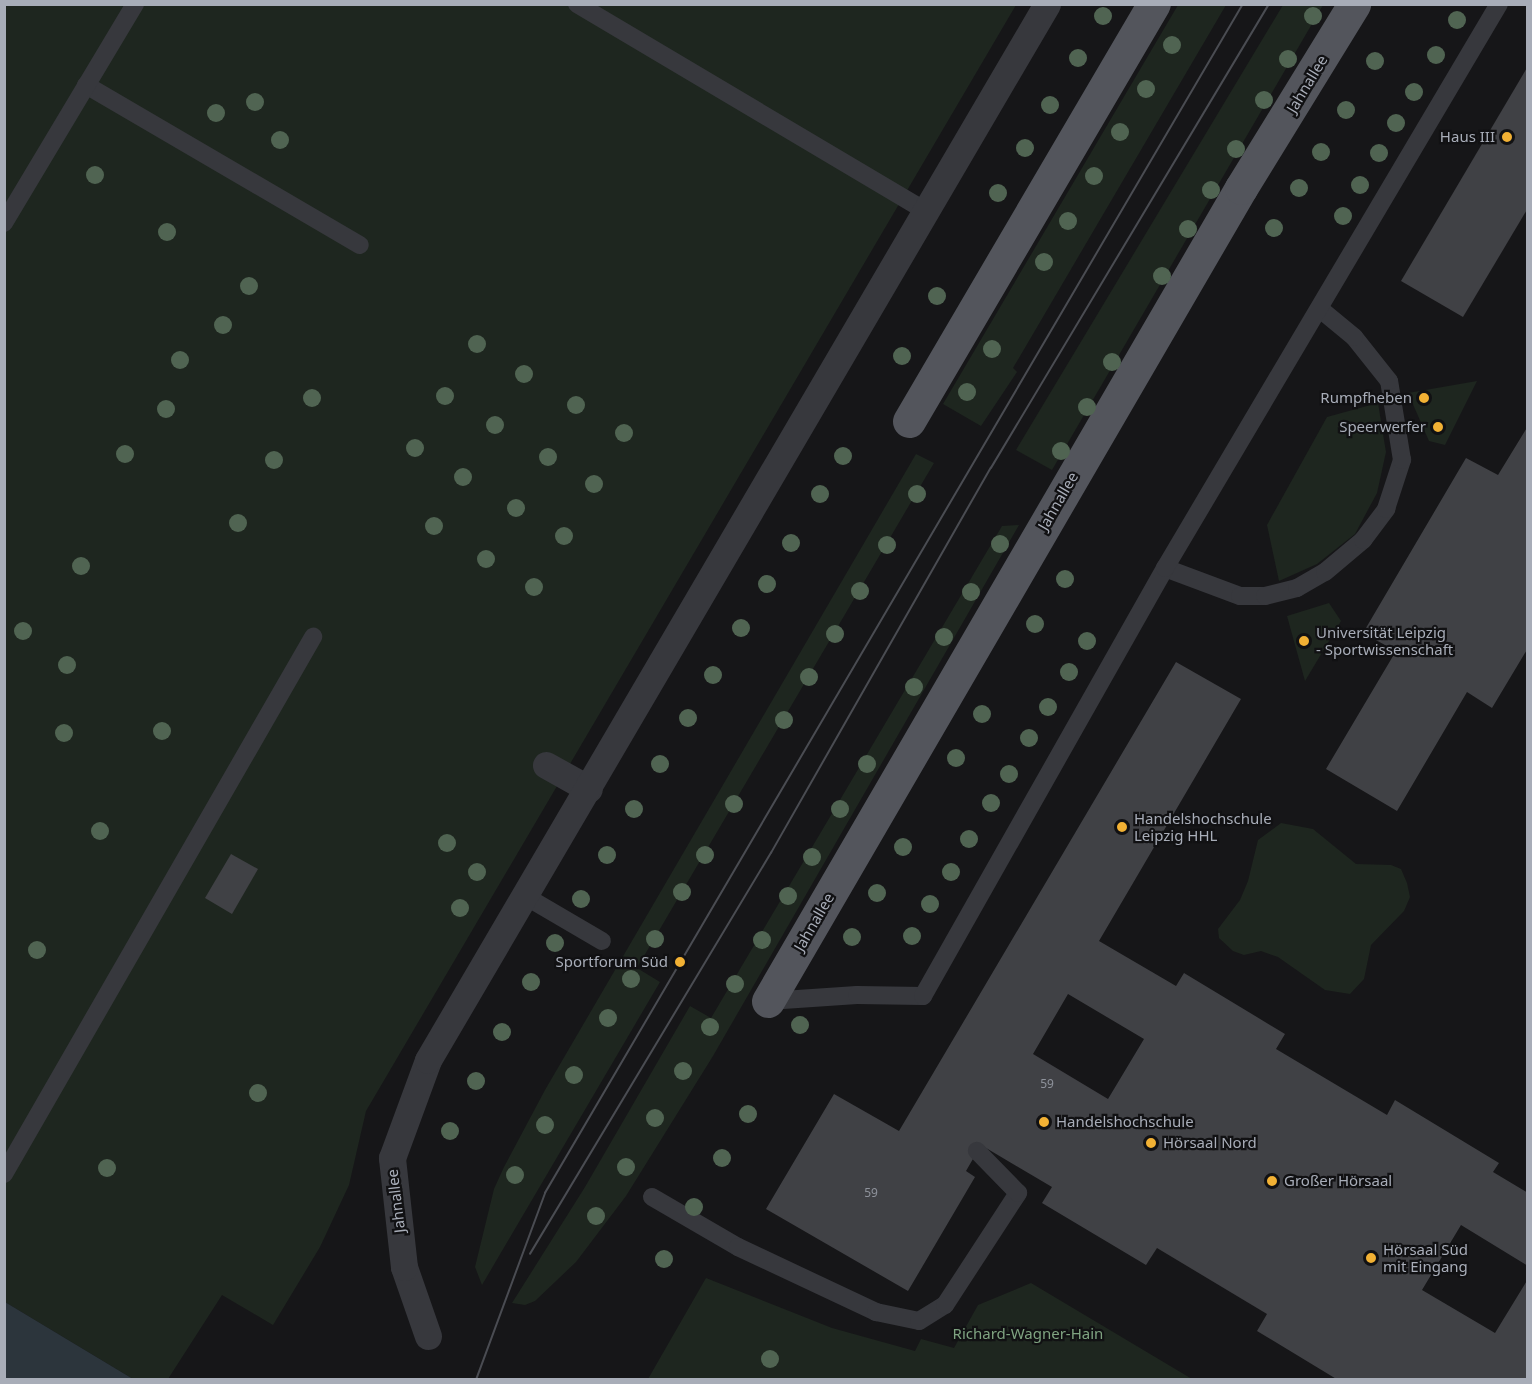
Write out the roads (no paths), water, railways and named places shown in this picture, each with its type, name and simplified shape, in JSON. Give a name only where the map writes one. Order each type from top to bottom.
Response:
[{"type":"main road","points":[[909,421],[1154,4]]},
{"type":"main road","name":"Jahnallee","points":[[768,1001],[1241,188],[1354,4]]},
{"type":"street","name":"Jahnallee","points":[[428,1336],[404,1267],[392,1158],[428,1060],[589,789],[1047,4]]},
{"type":"street","points":[[546,765],[589,789]]},
{"type":"lane","points":[[4,222],[135,4]]},
{"type":"lane","points":[[577,4],[927,212]]},
{"type":"lane","points":[[768,1001],[857,995],[923,996],[1165,568],[1499,4]]},
{"type":"lane","points":[[86,85],[360,245]]},
{"type":"lane","points":[[1165,568],[1240,596],[1265,596],[1297,588],[1325,572],[1363,540],[1386,509],[1402,460],[1389,381],[1354,337],[1320,309]]},
{"type":"lane","points":[[4,1174],[313,637]]},
{"type":"lane","points":[[525,896],[602,941]]},
{"type":"lane","points":[[652,1197],[738,1247],[876,1312],[919,1322],[945,1305],[1018,1193],[977,1152]]},
{"type":"tram line","points":[[476,1380],[545,1193],[1243,4]]},
{"type":"tram line","points":[[530,1254],[771,853],[991,468],[1269,4]]},
{"type":"place","name":"Haus III","points":[[1507,137]]},
{"type":"place","name":"Rumpfheben","points":[[1424,398]]},
{"type":"place","name":"Speerwerfer","points":[[1438,427]]},
{"type":"place","name":"Universität Leipzig - Sportwissenschaft","points":[[1304,641]]},
{"type":"place","name":"Handelshochschule Leipzig HHL","points":[[1122,827]]},
{"type":"place","name":"Sportforum Süd","points":[[680,962]]},
{"type":"place","name":"Handelshochschule","points":[[1044,1122]]},
{"type":"place","name":"Hörsaal Nord","points":[[1151,1143]]},
{"type":"place","name":"Großer Hörsaal","points":[[1272,1181]]},
{"type":"place","name":"Hörsaal Süd mit Eingang","points":[[1371,1258]]},
{"type":"park label","name":"Richard-Wagner-Hain","points":[[1028,1334]]}]
